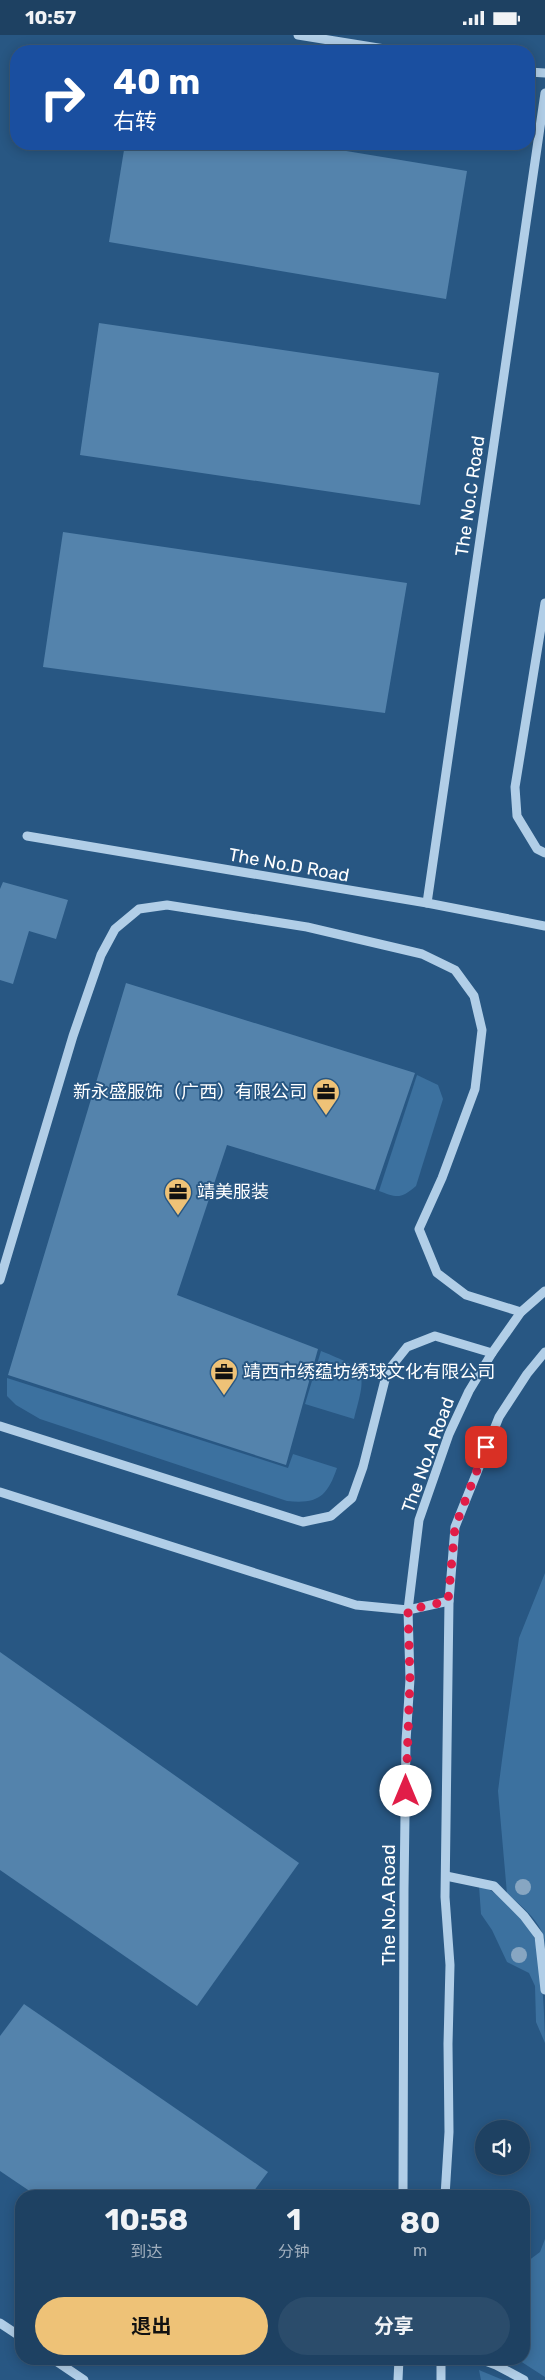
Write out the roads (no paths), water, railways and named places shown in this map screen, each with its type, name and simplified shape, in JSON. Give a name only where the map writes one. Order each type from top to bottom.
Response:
[{"type":"street","points":[[298,35],[360,45]]},
{"type":"street","name":"The No.C Road","points":[[427,903],[545,93]]},
{"type":"street","points":[[545,603],[541,659],[515,787],[517,816],[537,849],[545,853]]},
{"type":"street","name":"The No.D Road","points":[[27,836],[427,903],[545,926]]},
{"type":"street","points":[[0,1279],[73,1036],[101,955],[115,929],[139,909],[167,905],[308,927],[422,954],[455,970],[474,996],[482,1030],[475,1089],[442,1178],[419,1229],[437,1273],[466,1295],[521,1312]]},
{"type":"street","name":"The No.A Road","points":[[403,2190],[406,1741],[410,1679],[408,1610],[419,1520],[432,1479],[457,1417],[492,1353],[521,1312],[545,1291]]},
{"type":"street","points":[[0,1426],[17,1433],[303,1522],[331,1517],[352,1498],[363,1467],[387,1372],[407,1347],[435,1336],[492,1353]]},
{"type":"street","points":[[445,2190],[450,2132],[448,2044],[450,1965],[445,1897],[448,1601],[455,1527],[499,1417],[527,1374],[545,1352]]},
{"type":"street","points":[[0,1493],[356,1605],[408,1610],[448,1601]]},
{"type":"street","points":[[446,1876],[494,1886],[524,1916],[539,1936],[545,1990]]},
{"type":"street","points":[[0,2323],[15,2333]]},
{"type":"street","points":[[62,2365],[84,2380]]},
{"type":"street","points":[[398,2380],[399,2365]]},
{"type":"street","points":[[441,2380],[442,2365]]},
{"type":"street","points":[[496,2365],[524,2380]]},
{"type":"place","name":"新永盛服饰（广西）有限公司","points":[[326,1116]]},
{"type":"place","name":"靖美服装","points":[[178,1216]]},
{"type":"place","name":"靖西市绣蕴坊绣球文化有限公司","points":[[224,1396]]}]
